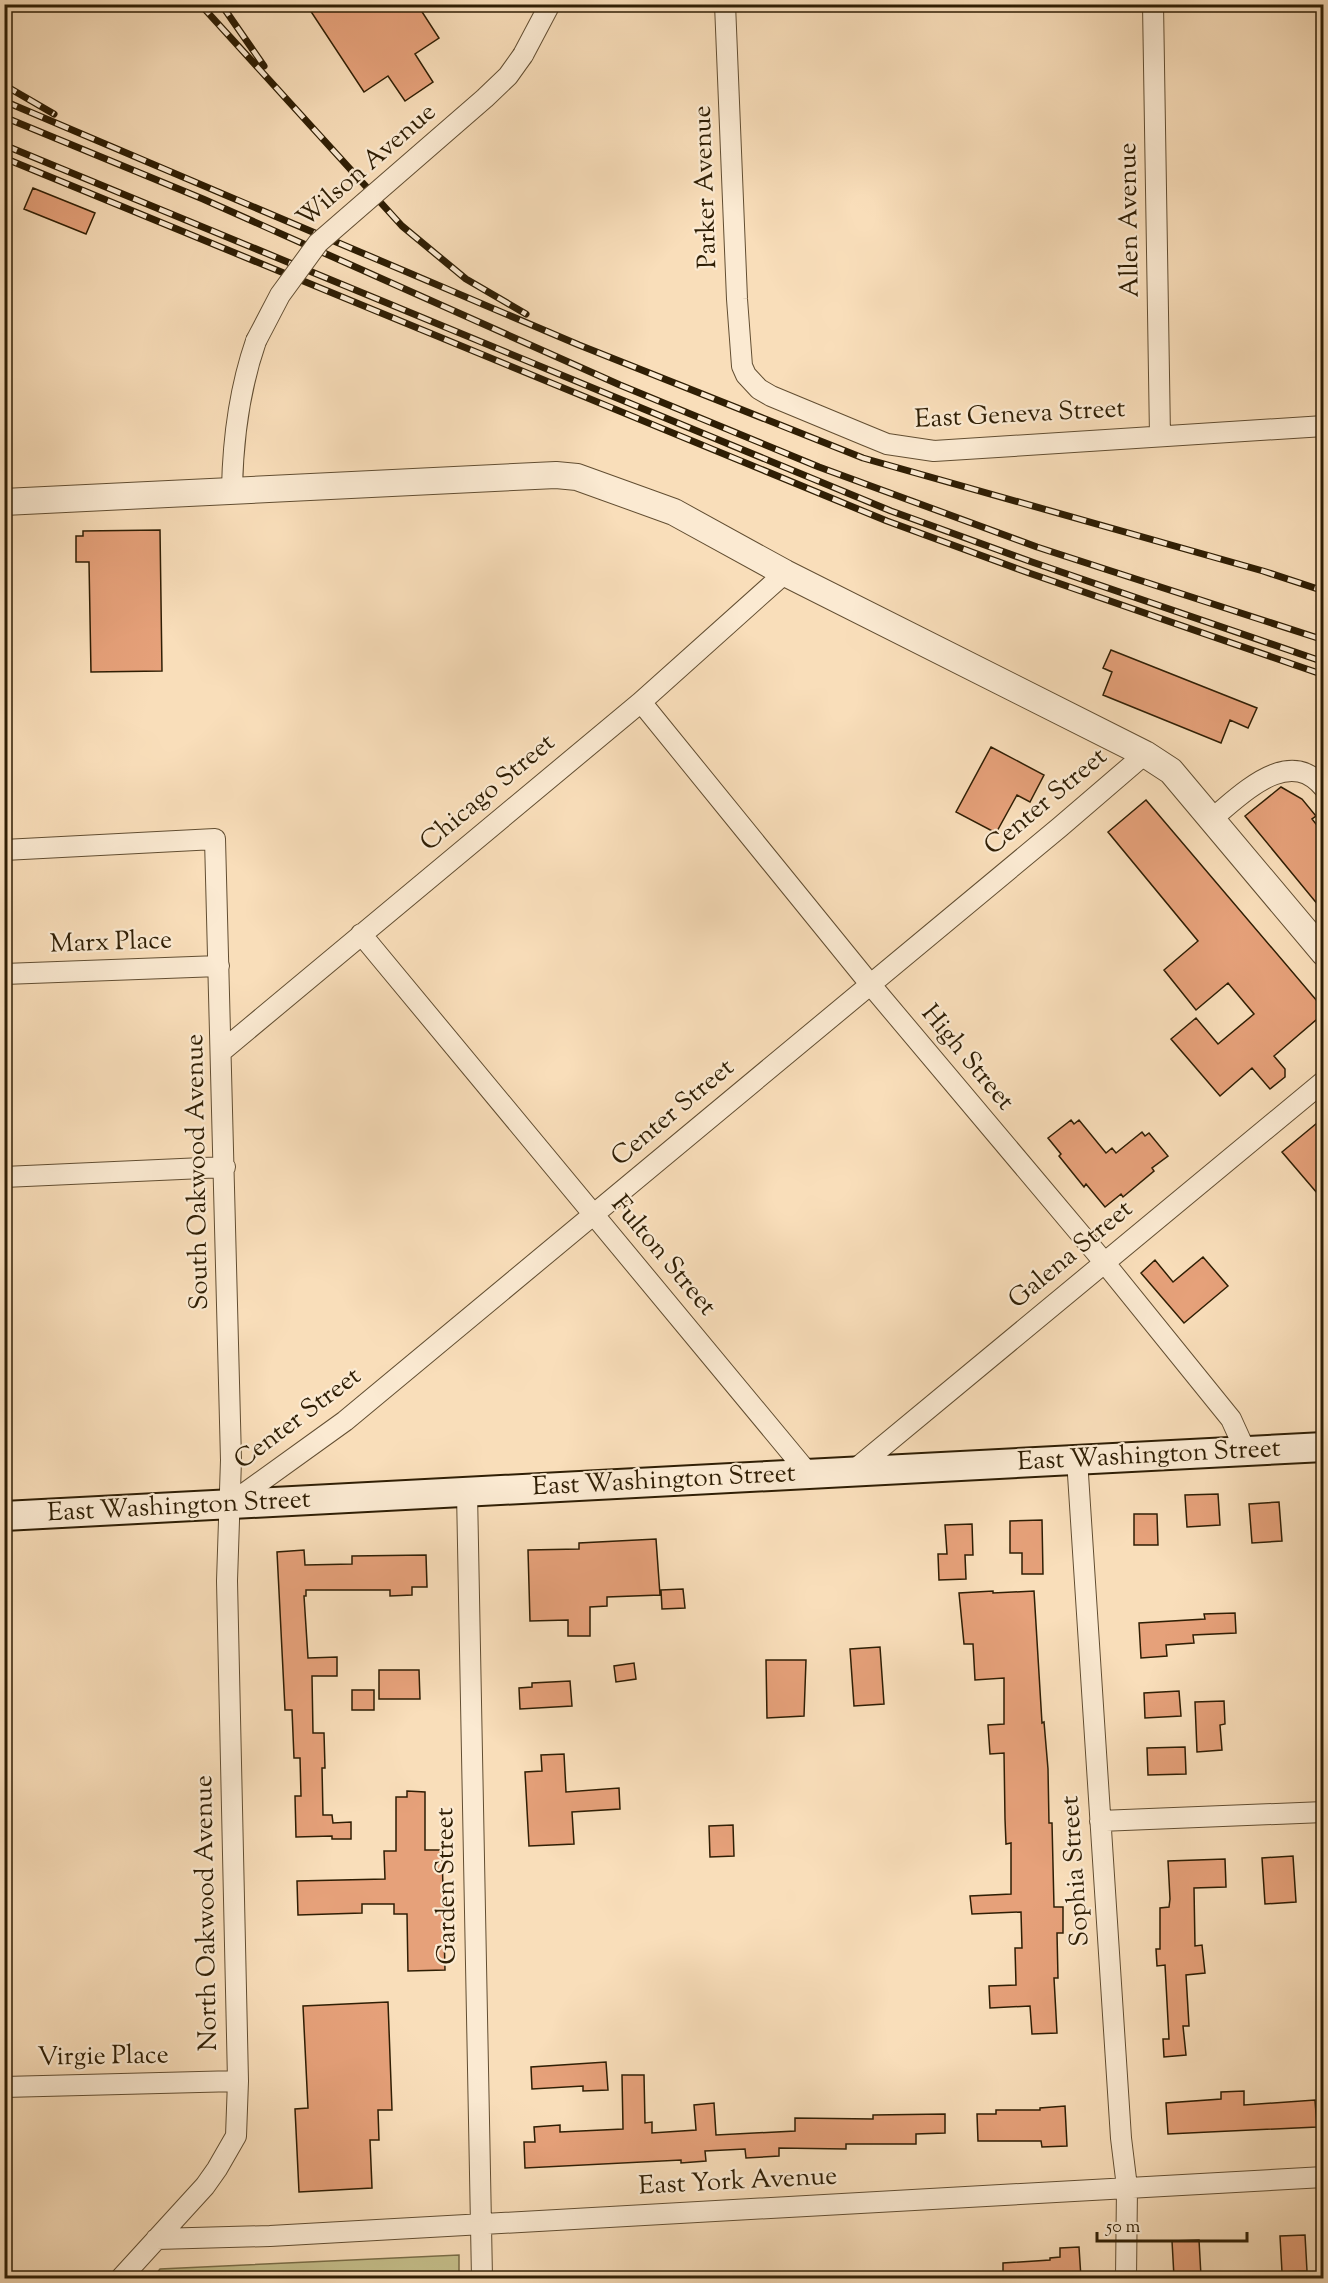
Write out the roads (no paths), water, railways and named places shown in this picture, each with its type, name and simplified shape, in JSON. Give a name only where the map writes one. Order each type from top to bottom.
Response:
[{"type":"main road","name":"East Washington Street","points":[[4,1516],[1323,1447]]},
{"type":"street","name":"Wilson Avenue","points":[[232,489],[235,420],[256,341],[280,295],[318,243],[508,76],[523,55],[550,4]]},
{"type":"street","name":"Parker Avenue","points":[[725,4],[736,299],[742,366]]},
{"type":"street","name":"Allen Avenue","points":[[1153,4],[1160,436]]},
{"type":"street","name":"East Geneva Street","points":[[742,366],[752,382],[771,396],[887,444],[911,450],[934,452],[1323,426]]},
{"type":"street","points":[[4,502],[232,489],[556,475],[577,477],[674,512],[785,573],[1145,753],[1171,771],[1323,953]]},
{"type":"street","name":"Chicago Street","points":[[222,1051],[641,702],[785,573]]},
{"type":"street","name":"High Street","points":[[641,702],[870,984],[1104,1262],[1231,1419],[1246,1452]]},
{"type":"street","name":"Center Street","points":[[229,1505],[345,1421],[1145,753]]},
{"type":"street","points":[[1210,820],[1270,774],[1288,769],[1304,772],[1323,788]]},
{"type":"street","name":"South Oakwood Avenue","points":[[4,850],[215,838],[225,1167],[231,1460],[229,1505]]},
{"type":"street","name":"Fulton Street","points":[[361,934],[808,1473]]},
{"type":"street","name":"Marx Place","points":[[4,974],[219,966]]},
{"type":"street","name":"Galena Street","points":[[853,1471],[1323,1081]]},
{"type":"street","points":[[4,1177],[225,1167]]},
{"type":"street","name":"Sophia Street","points":[[1077,1459],[1120,2138],[1127,2187],[1126,2278]]},
{"type":"street","name":"Garden Street","points":[[467,1492],[482,2278]]},
{"type":"street","name":"North Oakwood Avenue","points":[[121,2278],[205,2186],[236,2136],[238,2081],[226,1581],[229,1505]]},
{"type":"street","points":[[1100,1821],[1323,1812]]},
{"type":"street","name":"Virgie Place","points":[[4,2087],[238,2081]]},
{"type":"street","name":"East York Avenue","points":[[156,2239],[270,2236],[1323,2177]]},
{"type":"railway","points":[[200,4],[402,226],[466,279],[526,314]]},
{"type":"railway","points":[[221,4],[264,66]]},
{"type":"railway","points":[[4,85],[54,114]]},
{"type":"railway","points":[[4,101],[579,345],[863,458],[1263,571],[1324,591]]},
{"type":"railway","points":[[4,117],[203,199],[620,385],[819,467],[1037,547],[1324,640]]},
{"type":"railway","points":[[4,145],[891,511],[1324,662]]},
{"type":"railway","points":[[4,158],[887,521],[1029,573],[1324,675]]}]
